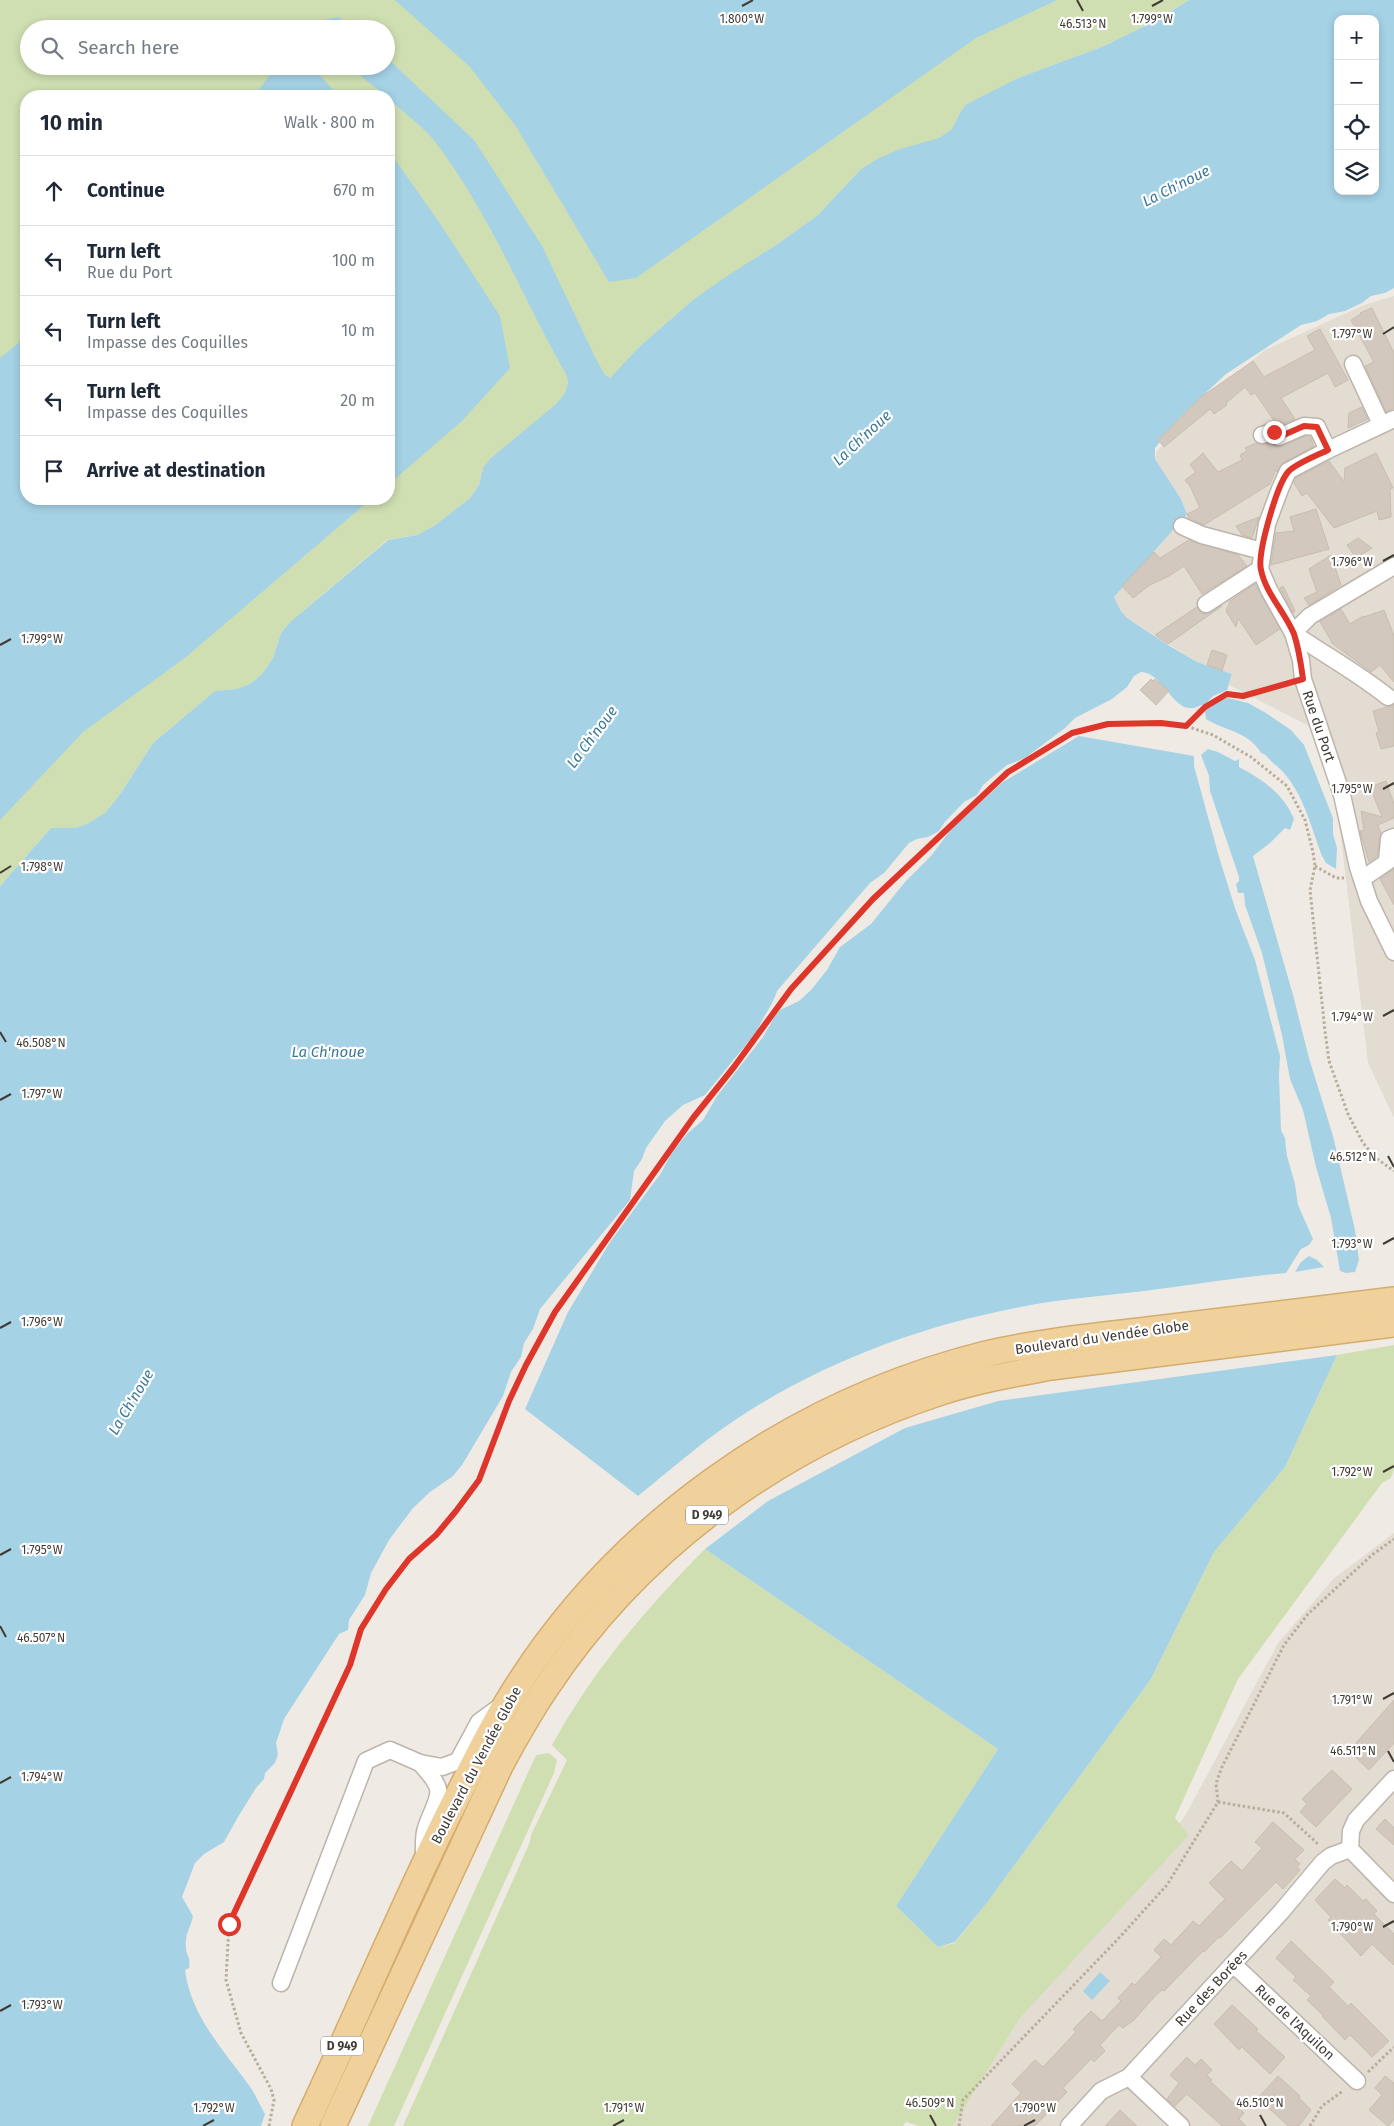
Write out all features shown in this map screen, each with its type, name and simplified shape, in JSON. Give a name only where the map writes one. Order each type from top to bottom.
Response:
[{"type":"main road","name":"Boulevard du Vendée Globe","points":[[305,2126],[423,1866],[478,1754],[507,1701],[548,1641],[574,1609],[638,1542],[677,1507],[770,1442],[874,1391],[928,1371],[986,1354],[1046,1342],[1394,1300]]},
{"type":"main road","name":"Boulevard du Vendée Globe","points":[[333,2126],[500,1766],[522,1726],[546,1687],[590,1629],[622,1592],[692,1526],[731,1497],[781,1464],[834,1434],[940,1392],[995,1377],[1051,1367],[1394,1324]]},
{"type":"street","points":[[1206,604],[1260,569],[1267,524],[1288,471],[1387,421],[1353,364]]},
{"type":"street","points":[[1262,435],[1274,432],[1279,437],[1304,426],[1317,427],[1328,450]]},
{"type":"street","points":[[1182,526],[1202,535],[1262,551]]},
{"type":"street","points":[[1388,697],[1358,673],[1330,658],[1294,633],[1310,616],[1394,566]]},
{"type":"street","name":"Rue du Port","points":[[1260,569],[1269,590],[1294,633],[1301,660],[1303,679],[1342,795],[1362,879],[1369,901],[1394,952]]},
{"type":"street","points":[[1362,879],[1387,862],[1389,839],[1394,837]]},
{"type":"street","points":[[281,1983],[366,1761],[390,1750],[420,1763],[442,1767],[458,1761],[479,1722],[507,1701]]},
{"type":"street","points":[[420,1763],[435,1779],[439,1788],[438,1800],[425,1830],[423,1866]]},
{"type":"street","points":[[1394,1780],[1356,1820],[1351,1831],[1350,1849],[1394,1894]]},
{"type":"street","name":"Rue des Borées","points":[[1069,2126],[1101,2091],[1129,2077],[1281,1912],[1323,1862],[1331,1856],[1350,1849]]},
{"type":"street","name":"Rue de l'Aquilon","points":[[1233,1964],[1357,2081]]},
{"type":"street","points":[[1129,2077],[1181,2126]]},
{"type":"path","points":[[1186,726],[1205,707],[1227,694],[1243,696],[1303,679]]},
{"type":"path","points":[[269,2126],[274,2100],[271,2089],[241,2033],[226,1980],[229,1924],[346,1674],[361,1629],[386,1589],[409,1559],[436,1535],[479,1480],[509,1401],[555,1312],[693,1118],[734,1067],[791,989],[873,899],[1008,772],[1072,733],[1108,724],[1161,723],[1186,726],[1213,735],[1251,758],[1287,786],[1305,820],[1315,866],[1310,890],[1324,1031],[1329,1060],[1348,1114],[1363,1143],[1376,1158],[1394,1171]]},
{"type":"path","points":[[1315,866],[1336,878],[1362,879]]},
{"type":"path","points":[[959,2126],[963,2100],[1151,1904],[1180,1865],[1218,1802],[1216,1784],[1221,1769],[1284,1645],[1308,1614],[1372,1555],[1394,1539]]},
{"type":"path","points":[[1218,1802],[1284,1812],[1331,1856]]},
{"type":"path","points":[[1310,2126],[1322,2106]]},
{"type":"shaded area","points":[[1394,296],[1394,1118],[1368,1063],[1336,796],[1309,726],[1229,685],[1232,674],[1197,662],[1127,618],[1114,597],[1187,514],[1181,499],[1155,459],[1157,451],[1215,392],[1265,350],[1364,305]]},
{"type":"shaded area","points":[[1394,1533],[1394,2126],[953,2126],[1020,2018],[1185,1816],[1278,1643],[1333,1579]]},
{"type":"green space","points":[[0,0],[1189,0],[1157,20],[1104,46],[1018,78],[961,111],[952,130],[939,138],[860,170],[818,215],[694,299],[640,346],[614,375],[609,378],[605,375],[568,382],[565,393],[556,404],[483,468],[479,485],[470,498],[434,526],[417,535],[387,540],[290,622],[281,633],[273,658],[262,674],[250,684],[236,689],[215,691],[153,743],[121,793],[106,812],[87,824],[75,828],[51,828],[0,886]]},
{"type":"green space","points":[[1394,1345],[1394,1469],[1391,1478],[1382,1483],[1238,1679],[1175,1818],[1189,1835],[1020,2018],[953,2126],[919,2126],[906,2122],[903,2126],[403,2126],[530,1842],[531,1835],[567,1760],[552,1745],[585,1691],[621,1642],[661,1595],[705,1549],[998,1749],[896,1906],[938,1947],[955,1943],[986,1904],[1151,1679],[1214,1552],[1285,1467],[1337,1355]]},
{"type":"green space","points":[[549,1753],[557,1760],[554,1773],[394,2126],[368,2126],[536,1755]]},
{"type":"water","points":[[395,0],[1057,0],[976,38],[636,278],[609,282],[515,125],[469,66]]},
{"type":"water","name":"La Ch'noue","points":[[1189,0],[1394,0],[1394,288],[1385,293],[1371,296],[1362,303],[1345,311],[1329,314],[1317,321],[1301,325],[1226,374],[1180,417],[1155,448],[1155,459],[1181,499],[1187,514],[1114,597],[1127,618],[1168,645],[1197,662],[1232,674],[1227,690],[1213,696],[1207,704],[1189,708],[1177,702],[1155,677],[1141,672],[1134,676],[1127,687],[1112,699],[1075,718],[1065,728],[1025,758],[1007,765],[983,785],[977,795],[964,802],[939,831],[909,843],[884,873],[870,883],[777,991],[757,1031],[705,1095],[683,1105],[665,1121],[646,1148],[642,1159],[634,1171],[630,1200],[540,1309],[533,1329],[524,1343],[521,1357],[511,1372],[503,1396],[462,1465],[453,1476],[430,1492],[413,1508],[389,1540],[371,1573],[365,1595],[349,1620],[348,1630],[339,1634],[284,1719],[276,1743],[278,1754],[275,1763],[265,1773],[264,1779],[256,1788],[224,1842],[204,1854],[195,1863],[182,1897],[193,1916],[186,1943],[189,1968],[185,1970],[188,1987],[209,2031],[250,2087],[265,2114],[261,2126],[0,2126],[0,886],[51,828],[75,828],[87,824],[106,812],[121,793],[153,743],[215,691],[236,689],[250,684],[262,674],[273,658],[281,633],[290,622],[388,540],[417,535],[434,526],[470,498],[479,485],[483,468],[491,458],[556,404],[565,393],[568,382],[567,376],[490,228],[455,170],[426,131],[395,104],[395,90],[378,90],[359,75],[395,75],[395,65],[474,140],[542,246],[596,359],[605,375],[610,378],[640,346],[694,299],[818,215],[860,170],[877,159],[900,149],[939,138],[952,129],[961,111],[967,104],[1018,78],[1104,46],[1157,20]]},
{"type":"water","points":[[339,17],[342,20],[322,20]]},
{"type":"water","points":[[270,75],[319,75],[333,90],[259,90]]},
{"type":"water","points":[[395,160],[441,225],[500,316],[510,368],[462,421],[395,479]]},
{"type":"water","points":[[20,342],[20,505],[364,505],[186,657],[83,732],[0,820],[0,358]]},
{"type":"water","points":[[1228,698],[1248,703],[1266,713],[1291,730],[1304,745],[1333,818],[1333,834],[1337,848],[1336,869],[1326,863],[1322,856],[1298,793],[1282,771],[1266,755],[1261,753],[1250,740],[1206,719],[1205,710],[1218,700]]},
{"type":"water","points":[[1079,736],[1194,756],[1194,766],[1219,857],[1236,911],[1255,960],[1280,1056],[1281,1130],[1285,1138],[1298,1205],[1313,1239],[1309,1245],[1301,1249],[1286,1273],[1035,1304],[950,1323],[881,1346],[815,1374],[752,1409],[708,1440],[638,1496],[525,1409],[568,1312],[610,1242],[661,1173],[671,1154],[687,1134],[703,1120],[717,1096],[763,1037],[780,1010],[799,1001],[811,990],[827,970],[840,947],[871,924],[905,882],[931,856],[952,828],[1003,782]]},
{"type":"water","points":[[1208,749],[1235,761],[1239,759],[1239,767],[1271,788],[1290,810],[1294,819],[1290,830],[1285,828],[1253,856],[1309,1058],[1333,1136],[1355,1230],[1359,1260],[1355,1272],[1346,1273],[1340,1271],[1331,1218],[1316,1167],[1303,1110],[1290,1079],[1282,1035],[1262,953],[1245,905],[1244,893],[1238,893],[1236,884],[1239,881],[1239,877],[1210,791],[1209,776],[1201,755]]},
{"type":"water","points":[[1309,1256],[1317,1260],[1324,1267],[1295,1272],[1301,1262]]},
{"type":"water","points":[[1337,1355],[1285,1467],[1214,1552],[1151,1679],[986,1904],[955,1942],[938,1947],[896,1906],[998,1749],[705,1549],[768,1501],[905,1428],[998,1401]]},
{"type":"water","points":[[1100,1972],[1110,1981],[1092,2000],[1083,1991]]},
{"type":"building","points":[[1372,308],[1394,353],[1394,408],[1386,412],[1365,366],[1374,362],[1351,320],[1360,313]]},
{"type":"building","points":[[1320,329],[1348,380],[1335,387],[1328,373],[1281,398],[1295,419],[1281,425],[1275,422],[1255,393],[1251,395],[1245,387],[1226,403],[1227,405],[1214,414],[1210,409],[1164,447],[1158,440],[1201,397],[1253,361],[1264,377],[1315,350],[1307,336]]},
{"type":"building","points":[[1362,407],[1368,419],[1348,428],[1349,413]]},
{"type":"building","points":[[1310,436],[1314,446],[1283,463],[1277,472],[1276,469],[1270,484],[1204,525],[1189,518],[1187,514],[1200,508],[1190,486],[1185,480],[1196,472],[1190,465],[1203,453],[1218,472],[1242,460],[1240,455],[1247,451],[1245,448],[1256,443],[1260,445],[1271,443],[1277,447]]},
{"type":"building","points":[[1376,453],[1393,488],[1390,489],[1391,517],[1379,520],[1377,511],[1334,528],[1307,493],[1302,496],[1294,483],[1296,478],[1329,461],[1344,482],[1345,468]]},
{"type":"building","points":[[1316,509],[1329,549],[1271,565],[1276,533],[1294,531],[1290,517]]},
{"type":"building","points":[[1259,517],[1252,538],[1242,535],[1236,526]]},
{"type":"building","points":[[1358,538],[1372,548],[1356,558],[1347,545]]},
{"type":"building","points":[[1189,540],[1238,555],[1247,566],[1202,594],[1184,566],[1150,585],[1133,598],[1122,586],[1154,552],[1160,558]]},
{"type":"building","points":[[1331,555],[1341,585],[1309,605],[1304,598],[1317,592],[1309,569]]},
{"type":"building","points":[[1255,584],[1280,629],[1256,645],[1240,621],[1238,619],[1236,627],[1226,611],[1230,601]]},
{"type":"building","points":[[1283,586],[1295,611],[1293,613],[1280,588]]},
{"type":"building","points":[[1222,606],[1168,644],[1155,635],[1197,607],[1201,613],[1206,614]]},
{"type":"building","points":[[1341,609],[1350,624],[1363,616],[1384,610],[1394,636],[1394,682],[1380,665],[1371,672],[1333,644],[1320,622]]},
{"type":"building","points":[[1212,650],[1227,655],[1222,671],[1207,665]]},
{"type":"building","points":[[1151,679],[1153,681],[1155,679],[1169,691],[1156,705],[1140,690]]},
{"type":"building","points":[[1394,705],[1394,746],[1381,749],[1376,733],[1379,732],[1373,711]]},
{"type":"building","points":[[1386,781],[1394,804],[1394,818],[1378,825],[1381,834],[1377,856],[1369,862],[1360,831],[1364,830],[1361,811],[1382,817],[1370,787]]},
{"type":"building","points":[[1394,869],[1394,905],[1380,879]]},
{"type":"building","points":[[1394,1700],[1394,1743],[1369,1770],[1349,1751]]},
{"type":"building","points":[[1332,1770],[1352,1789],[1316,1827],[1300,1812],[1307,1804],[1302,1799]]},
{"type":"building","points":[[1385,1819],[1394,1828],[1394,1845],[1376,1829]]},
{"type":"building","points":[[1273,1822],[1304,1850],[1295,1859],[1300,1864],[1297,1867],[1300,1870],[1283,1889],[1276,1882],[1164,1991],[1162,1990],[1156,1995],[1134,2020],[1123,2028],[1119,2025],[1100,2045],[1105,2051],[1094,2062],[1091,2059],[1063,2088],[1067,2092],[1035,2126],[991,2126],[1021,2093],[1012,2084],[1035,2060],[1043,2067],[1076,2032],[1073,2029],[1091,2011],[1102,2021],[1121,2001],[1118,1998],[1132,1983],[1135,1985],[1161,1957],[1154,1950],[1164,1939],[1171,1945],[1193,1921],[1199,1926],[1225,1899],[1209,1883],[1231,1861],[1242,1871],[1262,1848],[1255,1842]]},
{"type":"building","points":[[1335,1879],[1345,1888],[1347,1885],[1363,1901],[1366,1899],[1377,1911],[1374,1914],[1394,1934],[1394,1965],[1372,1944],[1361,1956],[1328,1920],[1331,1917],[1315,1900]]},
{"type":"building","points":[[1291,1941],[1334,1982],[1329,1987],[1348,2006],[1351,2003],[1389,2041],[1372,2057],[1350,2035],[1345,2040],[1307,2000],[1311,1996],[1293,1980],[1296,1977],[1276,1958]]},
{"type":"building","points":[[1232,2005],[1258,2029],[1256,2031],[1285,2057],[1270,2074],[1242,2047],[1239,2050],[1214,2024]]},
{"type":"building","points":[[1187,2057],[1195,2065],[1201,2059],[1212,2070],[1207,2075],[1212,2080],[1210,2081],[1244,2113],[1239,2119],[1246,2126],[1222,2126],[1187,2094],[1175,2106],[1167,2099],[1179,2083],[1170,2075]]},
{"type":"building","points":[[1278,2076],[1300,2096],[1299,2098],[1311,2110],[1299,2126],[1288,2126],[1258,2098]]},
{"type":"building","points":[[1385,2076],[1394,2083],[1394,2119],[1388,2126],[1369,2110],[1382,2095],[1375,2088]]},
{"type":"building","points":[[1120,2110],[1137,2126],[1105,2126]]},
{"type":"route","points":[[229,1924],[350,1665],[361,1629],[386,1589],[409,1559],[436,1535],[479,1480],[498,1435],[509,1401],[555,1312],[693,1118],[734,1067],[791,989],[873,899],[1008,772],[1072,733],[1108,724],[1161,723],[1186,726],[1205,707],[1227,694],[1243,696],[1303,679],[1301,660],[1294,633],[1269,590],[1260,569],[1267,524],[1288,471],[1328,450],[1317,427],[1304,426],[1279,437],[1274,432]]}]
